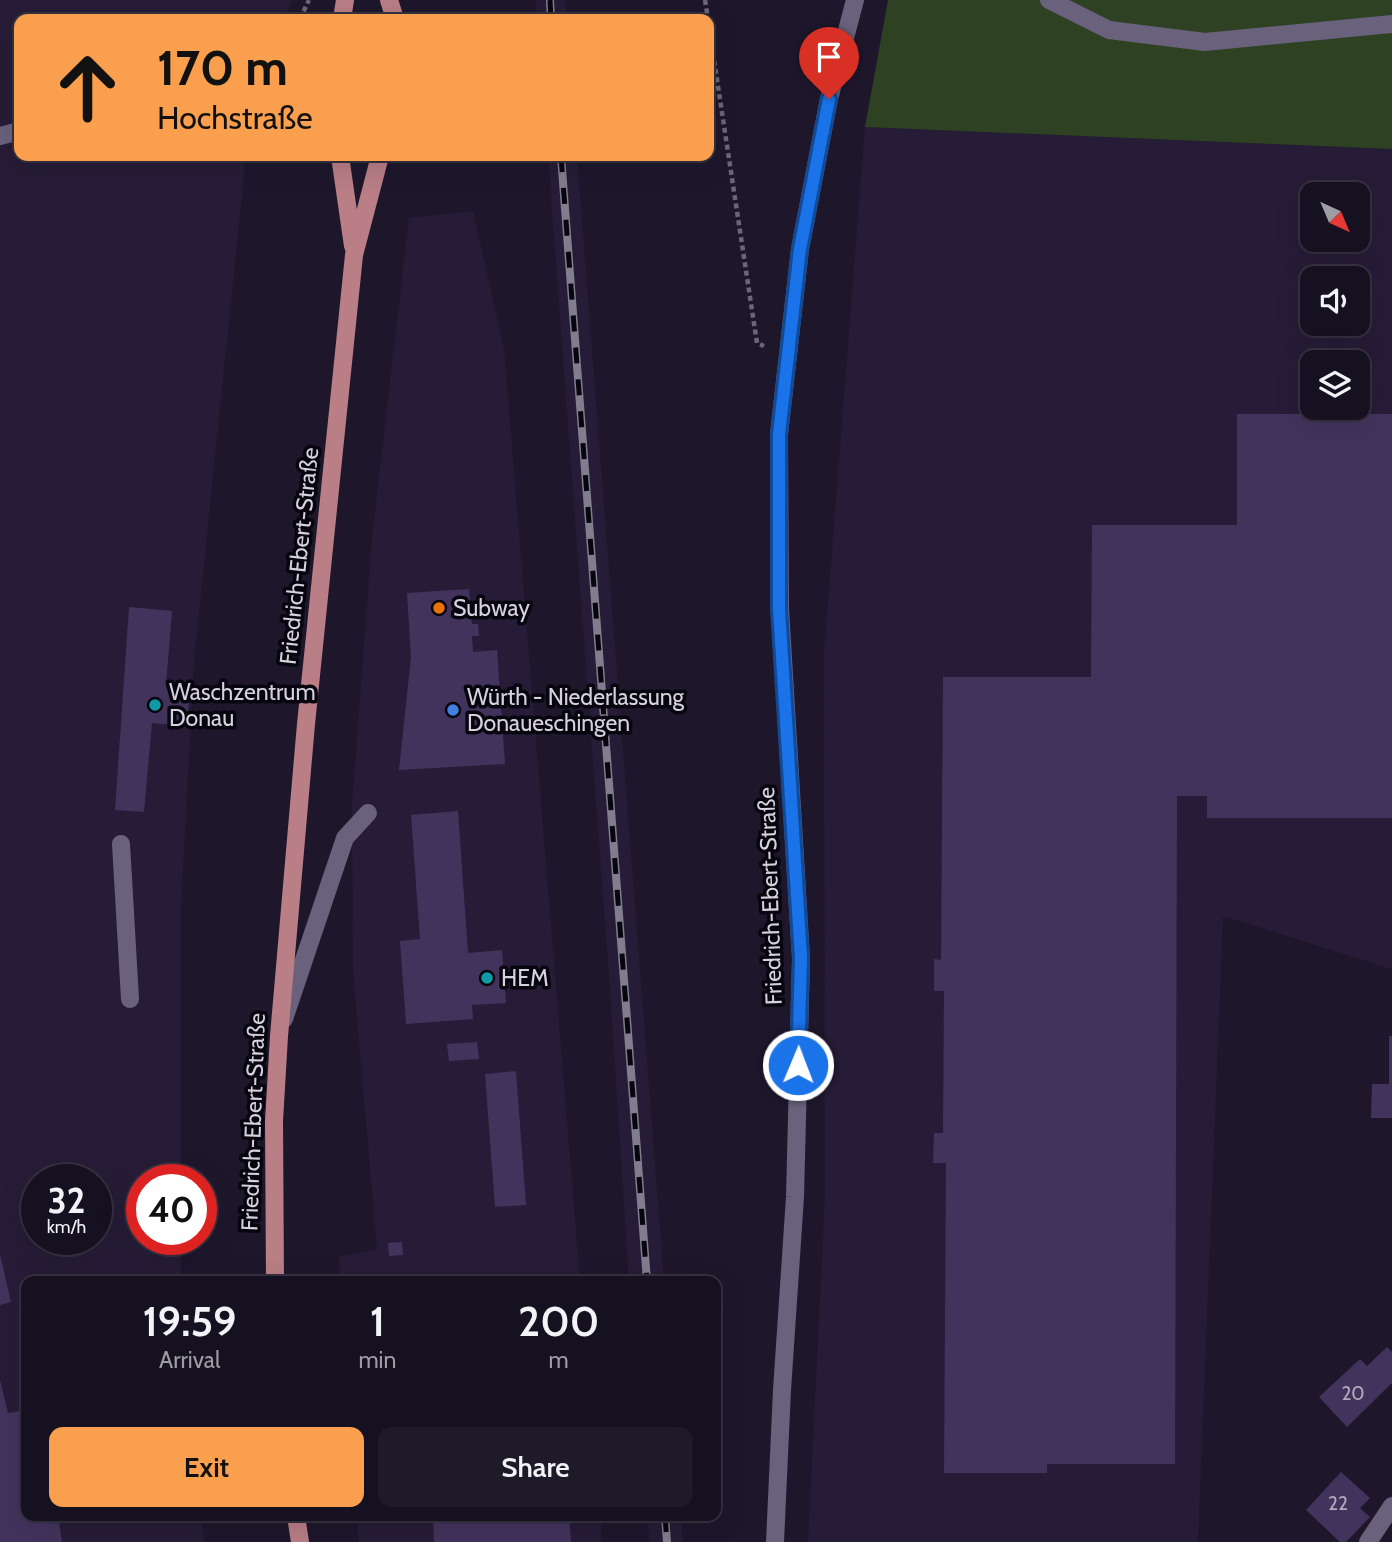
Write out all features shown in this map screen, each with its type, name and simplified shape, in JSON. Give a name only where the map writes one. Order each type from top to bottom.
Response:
[{"type":"main road","name":"Friedrich-Ebert-Straße","points":[[341,161],[354,255]]},
{"type":"main road","name":"Friedrich-Ebert-Straße","points":[[275,1276],[274,1121],[306,724],[354,255],[379,161]]},
{"type":"main road","points":[[297,1521],[300,1542]]},
{"type":"street","name":"Friedrich-Ebert-Straße","points":[[775,1542],[795,1197],[801,958],[779,609],[778,456],[800,249],[829,99],[855,0]]},
{"type":"street","points":[[1049,0],[1109,30],[1205,42],[1392,24]]},
{"type":"street","points":[[279,1035],[345,838],[368,813]]},
{"type":"street","points":[[121,844],[130,999]]},
{"type":"street","points":[[1368,1542],[1392,1506]]},
{"type":"path","points":[[714,60],[757,343],[788,357]]},
{"type":"shaded area","points":[[0,0],[292,0],[287,14],[14,14],[14,161],[245,161],[194,661],[181,908],[181,1164],[126,1164],[126,1255],[181,1255],[181,1276],[21,1276],[21,1521],[202,1521],[205,1542],[0,1542]]},
{"type":"shaded area","points":[[536,0],[565,0],[566,14],[537,14]]},
{"type":"shaded area","points":[[865,127],[1392,149],[1392,969],[1223,916],[1198,1542],[808,1542],[825,1198],[824,654]]},
{"type":"shaded area","points":[[548,161],[577,161],[664,1276],[629,1276]]},
{"type":"shaded area","points":[[473,211],[504,349],[580,1276],[340,1276],[339,1257],[377,1249],[353,971],[352,806],[372,538],[409,218]]},
{"type":"shaded area","points":[[357,1521],[600,1521],[602,1542],[359,1542]]},
{"type":"shaded area","points":[[648,1521],[681,1521],[683,1542],[650,1542]]},
{"type":"green space","points":[[888,0],[1392,0],[1392,149],[865,127]]},
{"type":"building","points":[[1237,414],[1300,414],[1300,420],[1370,420],[1370,414],[1392,414],[1392,818],[1207,818],[1207,796],[1177,796],[1175,1464],[1047,1464],[1047,1473],[944,1473],[946,1163],[933,1163],[934,1133],[943,1133],[944,991],[934,991],[934,959],[941,960],[943,677],[1091,677],[1092,525],[1237,525]]},
{"type":"building","name":"Würth - Niederlassung Donaueschingen","points":[[469,589],[472,624],[478,624],[479,636],[472,636],[473,652],[497,650],[505,764],[399,770],[411,657],[407,593]]},
{"type":"building","name":"Waschzentrum Donau","points":[[129,607],[172,611],[166,685],[190,687],[187,726],[152,723],[144,812],[115,810]]},
{"type":"building","points":[[458,811],[468,953],[502,950],[506,1003],[472,1005],[473,1019],[406,1024],[400,941],[420,939],[411,815]]},
{"type":"building","points":[[1389,1036],[1392,1036],[1392,1118],[1371,1118],[1372,1084],[1389,1084]]},
{"type":"building","points":[[477,1042],[479,1059],[449,1061],[447,1044]]},
{"type":"building","points":[[516,1071],[526,1205],[495,1207],[485,1074]]},
{"type":"building","points":[[402,1242],[403,1255],[389,1256],[388,1243]]},
{"type":"building","points":[[0,1254],[11,1302],[0,1305]]},
{"type":"building","points":[[1387,1347],[1392,1352],[1392,1383],[1347,1427],[1319,1397],[1360,1359],[1367,1366]]},
{"type":"building","points":[[0,1380],[8,1413],[21,1411],[21,1521],[59,1521],[62,1542],[0,1542]]},
{"type":"building","points":[[1341,1472],[1370,1498],[1360,1508],[1370,1517],[1346,1542],[1340,1542],[1306,1510]]},
{"type":"building","points":[[433,1521],[569,1521],[571,1542],[434,1542]]},
{"type":"railway","points":[[550,0],[551,14]]},
{"type":"railway","points":[[561,161],[647,1276]]},
{"type":"railway","points":[[665,1521],[667,1542]]},
{"type":"place","name":"Subway","points":[[439,608]]},
{"type":"place","name":"Waschzentrum Donau","points":[[155,705]]},
{"type":"place","name":"Würth - Niederlassung Donaueschingen","points":[[453,710]]},
{"type":"place","name":"HEM","points":[[487,978]]},
{"type":"route","points":[[798,1065],[801,958],[779,609],[779,434],[800,249],[829,99]]}]
